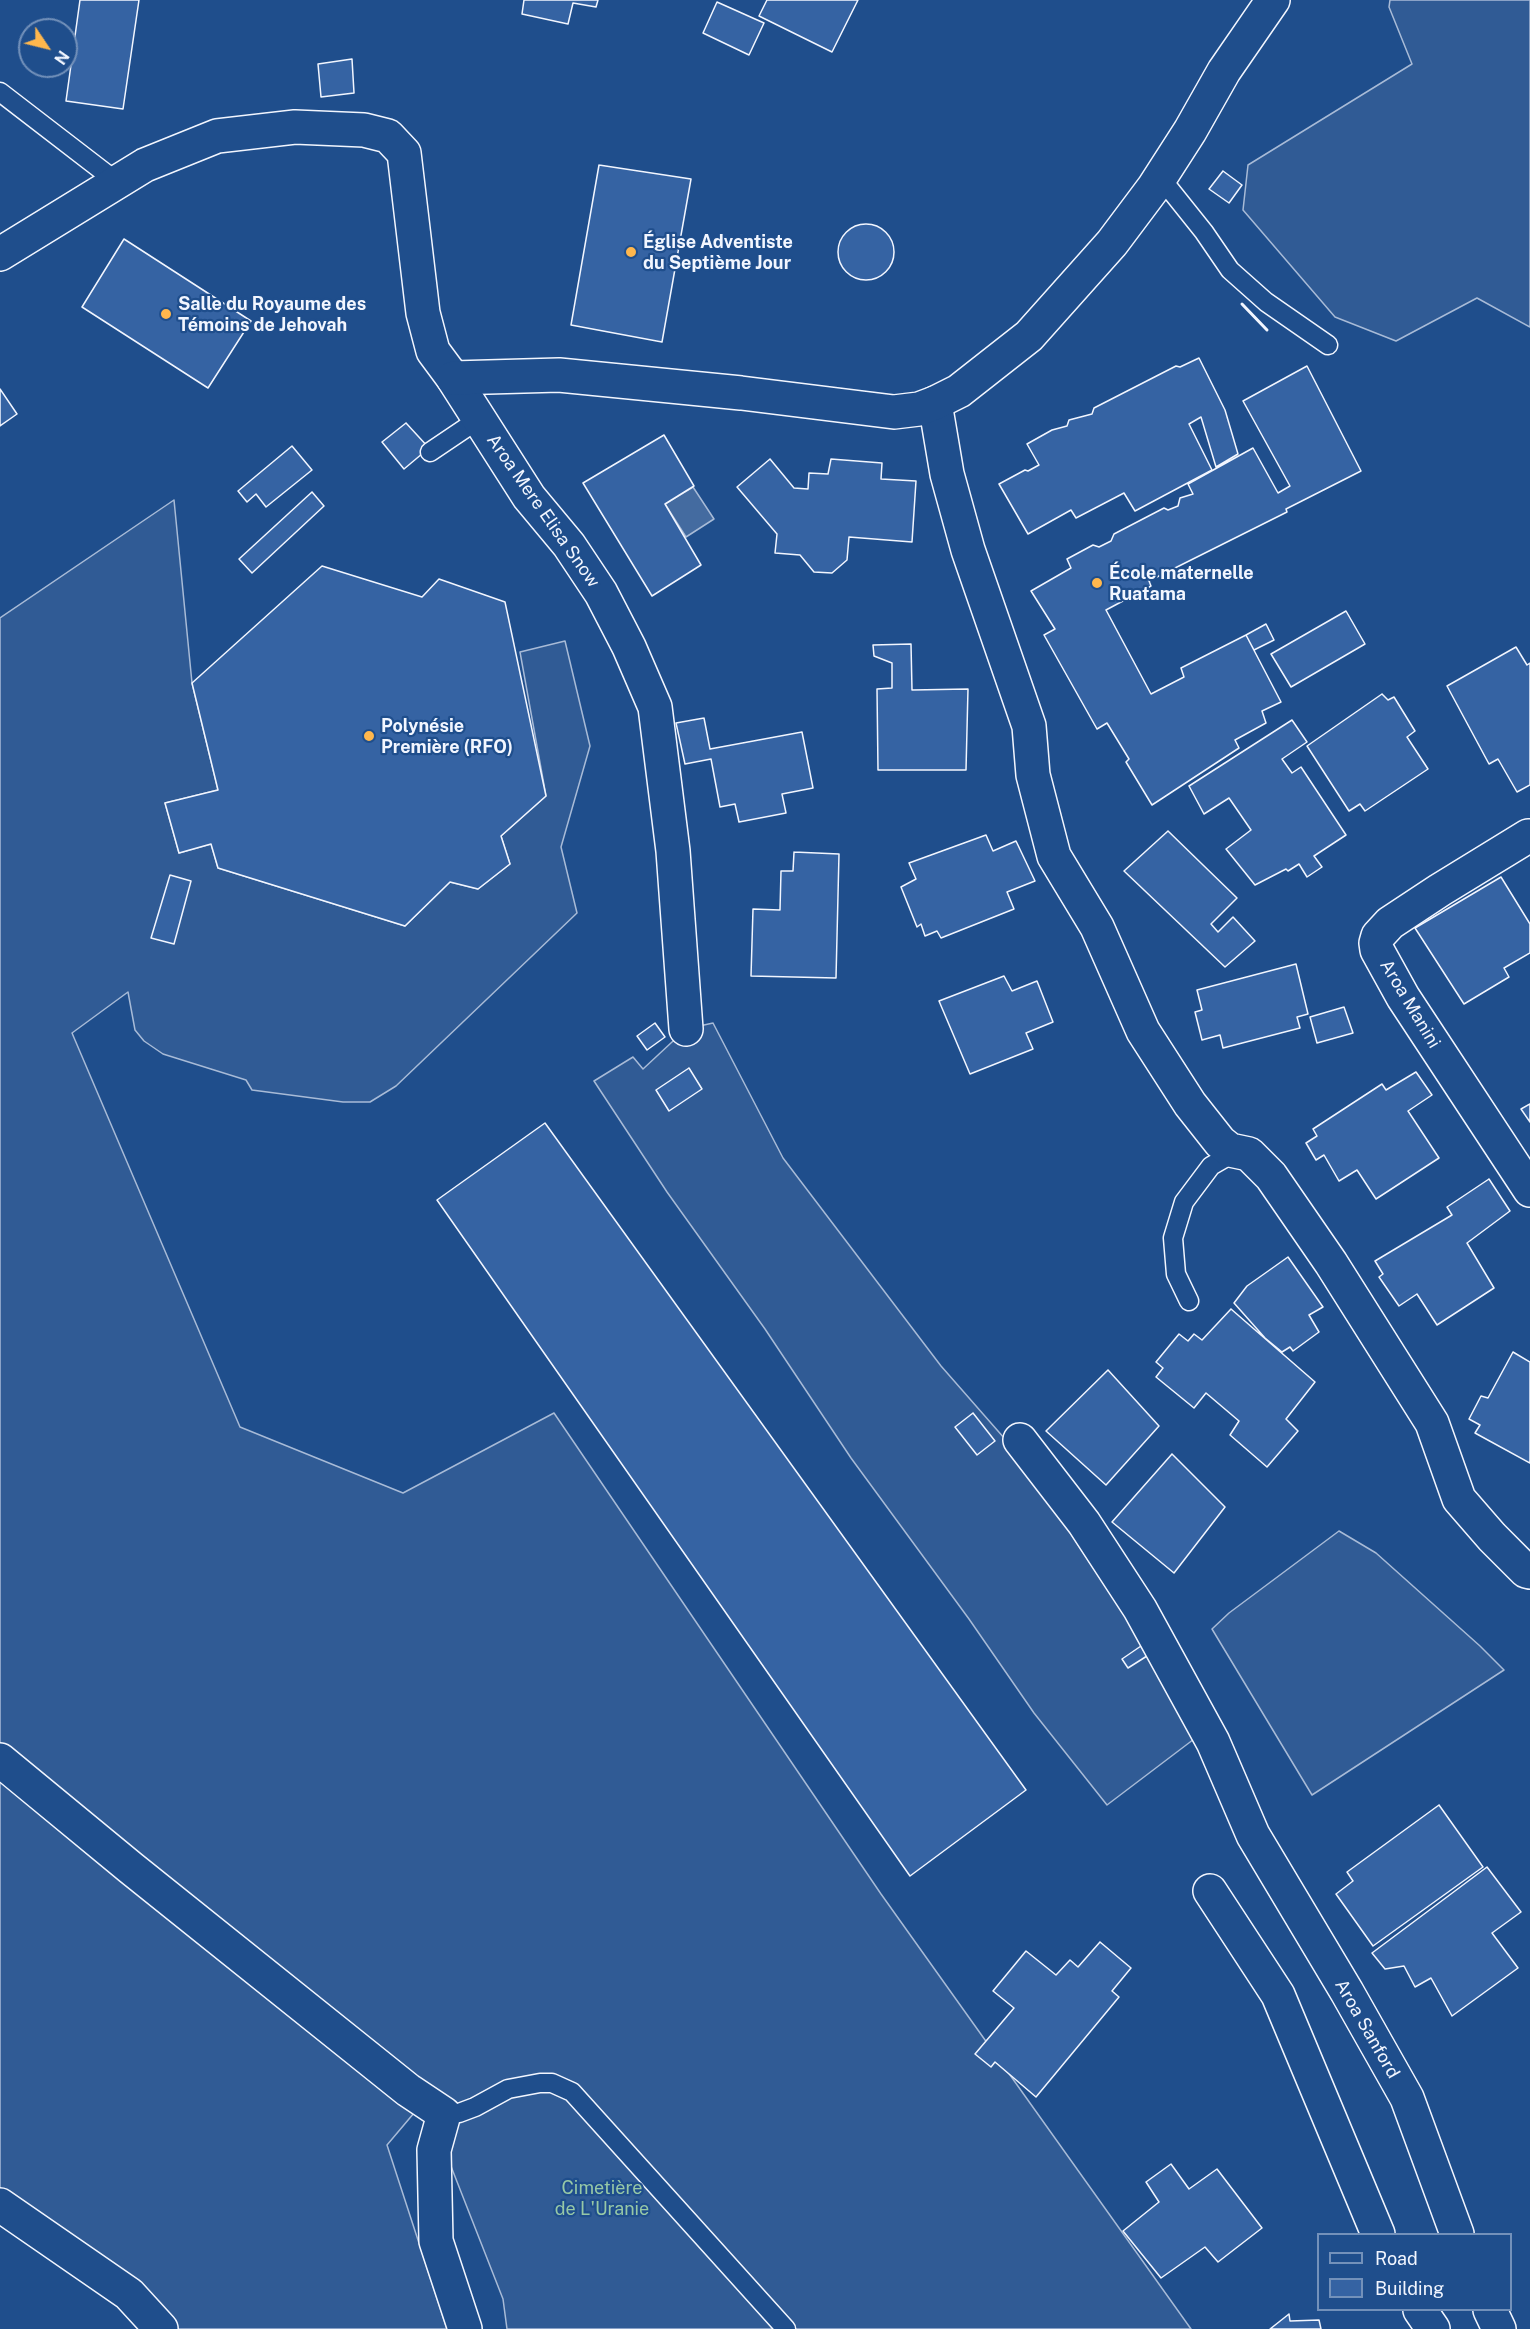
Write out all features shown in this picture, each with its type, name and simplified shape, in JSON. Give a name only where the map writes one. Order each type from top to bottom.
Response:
[{"type":"street","points":[[453,378],[559,375],[741,393],[894,412],[919,409],[935,403],[959,391],[1029,336],[1112,243],[1160,177],[1190,131],[1224,71],[1273,0]]},
{"type":"street","name":"Aroa Mere Elisa Snow","points":[[0,254],[145,165],[217,136],[296,127],[364,130],[388,136],[404,153],[423,313],[433,351],[453,378],[529,497],[569,545],[601,593],[629,647],[655,707],[673,851],[686,1029]]},
{"type":"street","points":[[935,403],[947,474],[968,550],[1029,726],[1033,775],[1054,856],[1097,927],[1143,1031],[1191,1104],[1220,1142],[1230,1150],[1249,1154],[1271,1176],[1432,1423],[1459,1499],[1492,1537],[1526,1571],[1530,1572]]},
{"type":"street","name":"Aroa Manini","points":[[1528,836],[1390,923],[1378,936],[1376,943],[1377,950],[1403,997],[1530,1190]]},
{"type":"street","name":"Aroa Sanford","points":[[1020,1440],[1084,1523],[1140,1609],[1213,1742],[1253,1835],[1407,2098],[1456,2233]]},
{"type":"street","points":[[0,1760],[399,2083],[444,2114],[434,2150],[436,2241],[465,2329]]},
{"type":"street","points":[[1210,1891],[1278,1995],[1377,2233]]},
{"type":"street","points":[[0,2205],[129,2294],[161,2329]]},
{"type":"street","points":[[1421,2311],[1433,2329]]},
{"type":"street","points":[[1490,2311],[1499,2329]]},
{"type":"lane","points":[[0,92],[117,182]]},
{"type":"lane","points":[[1160,177],[1204,232],[1230,270],[1266,302],[1328,345]]},
{"type":"lane","points":[[430,452],[479,419]]},
{"type":"lane","points":[[1189,1301],[1176,1274],[1173,1238],[1184,1202],[1211,1166],[1237,1150]]},
{"type":"lane","points":[[444,2114],[459,2114],[508,2089],[540,2083],[552,2083],[572,2092],[786,2329]]},
{"type":"shaded area","points":[[1390,0],[1530,0],[1530,327],[1477,298],[1396,341],[1335,317],[1243,210],[1248,165],[1412,64],[1389,7]]},
{"type":"shaded area","points":[[693,487],[714,519],[686,537],[665,504]]},
{"type":"shaded area","points":[[174,500],[192,683],[218,790],[165,803],[179,853],[211,844],[218,868],[405,926],[450,882],[478,889],[510,864],[501,836],[546,796],[520,652],[565,641],[590,746],[561,847],[577,913],[396,1086],[370,1102],[343,1102],[252,1090],[246,1080],[163,1054],[144,1041],[135,1030],[128,992],[72,1033],[240,1427],[403,1493],[554,1413],[881,1894],[1191,2329],[507,2329],[503,2299],[425,2100],[387,2145],[447,2329],[166,2329],[0,2206],[0,618]]},
{"type":"shaded area","points":[[713,1023],[783,1158],[941,1366],[1019,1455],[1202,1733],[1107,1805],[1034,1713],[969,1619],[851,1458],[765,1329],[667,1192],[594,1081],[633,1057],[643,1069],[686,1029]]},
{"type":"shaded area","points":[[1339,1531],[1376,1553],[1504,1670],[1312,1795],[1212,1629],[1229,1613]]},
{"type":"building","points":[[80,0],[139,0],[123,109],[66,101],[69,78],[78,78],[78,18]]},
{"type":"building","points":[[524,0],[598,0],[596,7],[573,3],[568,24],[522,14]]},
{"type":"building","points":[[767,0],[858,0],[832,52],[759,16]]},
{"type":"building","points":[[717,2],[764,23],[749,55],[703,33]]},
{"type":"building","points":[[352,59],[354,93],[321,97],[318,64]]},
{"type":"building","name":"Église Adventiste du Septième Jour","points":[[599,165],[691,179],[662,342],[571,325]]},
{"type":"building","points":[[1223,171],[1242,185],[1229,203],[1209,189]]},
{"type":"building","points":[[866,224],[877,226],[886,232],[892,241],[894,252],[892,263],[886,272],[877,278],[866,280],[855,278],[846,272],[840,263],[838,252],[840,241],[846,232],[855,226]]},
{"type":"building","name":"Salle du Royaume des Témoins de Jehovah","points":[[124,239],[251,321],[208,388],[82,307]]},
{"type":"building","name":"École maternelle Ruatama","points":[[1199,358],[1225,410],[1238,454],[1216,467],[1201,417],[1189,424],[1212,470],[1135,511],[1124,493],[1076,518],[1071,510],[1028,534],[999,484],[1039,465],[1027,444],[1052,430],[1067,426],[1069,420],[1092,414],[1094,408],[1176,366],[1180,367]]},
{"type":"building","name":"École maternelle Ruatama","points":[[1307,366],[1361,471],[1286,509],[1287,512],[1149,581],[1151,586],[1106,610],[1151,694],[1184,677],[1181,668],[1246,635],[1281,702],[1262,711],[1266,723],[1235,740],[1239,748],[1152,805],[1126,762],[1129,759],[1107,723],[1097,729],[1044,635],[1055,629],[1031,591],[1071,568],[1067,559],[1093,545],[1099,547],[1111,541],[1114,534],[1164,508],[1168,510],[1178,506],[1180,498],[1193,494],[1188,484],[1253,448],[1278,493],[1290,486],[1243,401]]},
{"type":"building","points":[[0,389],[17,414],[0,426]]},
{"type":"building","points":[[406,423],[429,448],[404,469],[382,442]]},
{"type":"building","points":[[664,435],[694,486],[665,504],[701,565],[652,596],[583,483]]},
{"type":"building","points":[[292,446],[312,470],[266,507],[256,494],[247,502],[238,491]]},
{"type":"building","points":[[770,459],[794,488],[808,489],[809,473],[828,474],[831,459],[882,463],[881,479],[916,481],[912,542],[849,537],[847,560],[832,573],[814,572],[800,555],[775,553],[777,534],[737,487]]},
{"type":"building","points":[[312,492],[324,506],[252,573],[239,559]]},
{"type":"building","name":"Polynésie Première (RFO)","points":[[322,566],[422,597],[439,579],[505,602],[546,796],[501,836],[510,864],[478,889],[450,882],[405,926],[218,868],[211,844],[179,853],[165,803],[218,790],[192,683]]},
{"type":"building","points":[[1346,611],[1365,644],[1291,687],[1271,654]]},
{"type":"building","points":[[1266,624],[1274,640],[1254,650],[1246,635]]},
{"type":"building","points":[[911,644],[912,690],[968,689],[966,770],[878,770],[877,689],[892,688],[892,663],[874,656],[873,645]]},
{"type":"building","points":[[1516,647],[1527,665],[1530,663],[1530,785],[1517,792],[1498,759],[1489,764],[1447,686]]},
{"type":"building","points":[[1382,694],[1388,700],[1394,697],[1415,731],[1407,737],[1428,769],[1365,811],[1360,804],[1349,811],[1307,746]]},
{"type":"building","points":[[704,718],[710,749],[802,732],[813,788],[782,794],[786,813],[739,822],[735,804],[720,807],[711,759],[685,764],[676,723]]},
{"type":"building","points":[[1292,720],[1307,742],[1282,759],[1292,773],[1301,767],[1346,835],[1314,856],[1322,867],[1307,877],[1299,864],[1255,885],[1226,849],[1251,830],[1229,798],[1204,814],[1189,786]]},
{"type":"building","points":[[1168,831],[1237,898],[1211,924],[1218,932],[1233,917],[1255,941],[1225,967],[1124,871]]},
{"type":"building","points":[[986,835],[993,851],[1016,841],[1035,881],[1007,892],[1014,909],[941,938],[937,931],[925,936],[921,924],[917,927],[901,887],[916,879],[909,863]]},
{"type":"building","points":[[794,852],[839,854],[836,978],[751,976],[753,909],[780,910],[781,871],[793,871]]},
{"type":"building","points":[[170,875],[191,881],[174,944],[151,938]]},
{"type":"building","points":[[1501,877],[1530,924],[1530,953],[1504,968],[1509,977],[1464,1004],[1415,928]]},
{"type":"building","points":[[1296,964],[1308,1014],[1297,1017],[1300,1028],[1223,1048],[1220,1035],[1202,1040],[1195,1012],[1202,1010],[1197,990]]},
{"type":"building","points":[[1004,976],[1012,991],[1037,981],[1053,1022],[1026,1033],[1033,1049],[970,1074],[939,1001]]},
{"type":"building","points":[[1344,1007],[1353,1033],[1317,1043],[1310,1017]]},
{"type":"building","points":[[655,1023],[665,1037],[647,1050],[637,1036]]},
{"type":"building","points":[[689,1068],[702,1089],[669,1111],[656,1090]]},
{"type":"building","points":[[1416,1072],[1432,1095],[1408,1111],[1439,1158],[1376,1199],[1357,1170],[1339,1181],[1324,1155],[1316,1160],[1306,1143],[1317,1136],[1313,1129],[1382,1084],[1386,1090]]},
{"type":"building","points":[[1530,1104],[1530,1122],[1521,1109]]},
{"type":"building","points":[[545,1123],[1026,1790],[910,1876],[437,1200]]},
{"type":"building","points":[[1489,1179],[1510,1211],[1467,1243],[1494,1288],[1437,1325],[1417,1294],[1399,1306],[1379,1277],[1383,1274],[1375,1261],[1452,1215],[1447,1207]]},
{"type":"building","points":[[1288,1257],[1323,1307],[1309,1315],[1319,1332],[1293,1351],[1290,1347],[1282,1352],[1265,1338],[1234,1303],[1247,1286]]},
{"type":"building","points":[[1231,1309],[1315,1382],[1286,1419],[1298,1431],[1267,1467],[1230,1435],[1239,1421],[1206,1393],[1194,1408],[1156,1377],[1163,1368],[1156,1362],[1179,1334],[1188,1341],[1194,1334],[1202,1340]]},
{"type":"building","points":[[1513,1352],[1530,1362],[1530,1463],[1475,1433],[1480,1425],[1469,1419],[1481,1396],[1488,1398]]},
{"type":"building","points":[[1108,1370],[1159,1426],[1106,1485],[1046,1431]]},
{"type":"building","points":[[973,1413],[995,1441],[977,1455],[955,1427]]},
{"type":"building","points":[[1172,1454],[1225,1507],[1174,1573],[1112,1522]]},
{"type":"building","points":[[1141,1646],[1147,1656],[1128,1668],[1122,1659]]},
{"type":"building","points":[[1439,1805],[1483,1867],[1373,1946],[1336,1894],[1353,1881],[1347,1872]]},
{"type":"building","points":[[1487,1867],[1521,1912],[1492,1933],[1518,1968],[1452,2016],[1431,1978],[1415,1987],[1404,1966],[1385,1969],[1372,1953]]},
{"type":"building","points":[[1100,1942],[1131,1968],[1112,1991],[1119,1997],[1036,2097],[995,2062],[991,2067],[975,2054],[1014,2008],[993,1991],[1026,1951],[1056,1975],[1070,1960],[1078,1967]]},
{"type":"building","points":[[1171,2164],[1189,2189],[1217,2169],[1262,2228],[1218,2262],[1205,2247],[1161,2278],[1123,2231],[1159,2202],[1146,2182]]},
{"type":"building","points":[[1289,2314],[1290,2321],[1319,2320],[1321,2329],[1270,2329]]},
{"type":"wall","points":[[1242,304],[1267,330]]},
{"type":"place","name":"Église Adventiste du Septième Jour","points":[[631,252]]},
{"type":"place","name":"Salle du Royaume des Témoins de Jehovah","points":[[166,314]]},
{"type":"place","name":"École maternelle Ruatama","points":[[1097,583]]},
{"type":"place","name":"Polynésie Première (RFO)","points":[[369,736]]},
{"type":"park label","name":"Cimetière de L'Uranie","points":[[602,2198]]}]
